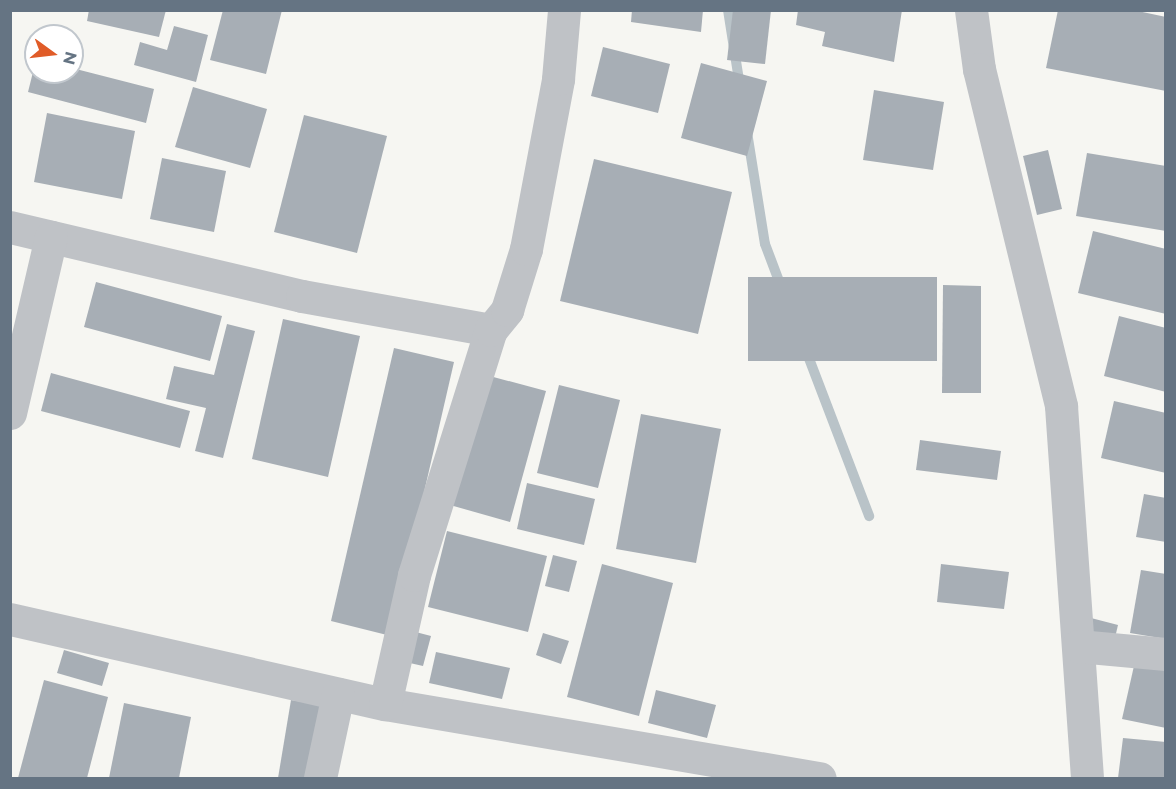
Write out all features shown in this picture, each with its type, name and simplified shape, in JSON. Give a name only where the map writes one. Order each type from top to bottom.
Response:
[{"type":"street","points":[[385,704],[414,575],[490,330],[507,310],[526,249],[558,79],[564,10]]},
{"type":"street","points":[[971,10],[979,69],[1061,406],[1087,778]]},
{"type":"street","points":[[10,227],[302,296],[490,330]]},
{"type":"street","points":[[10,413],[51,237]]},
{"type":"street","points":[[10,619],[385,704],[820,778]]},
{"type":"street","points":[[1078,646],[1166,654]]},
{"type":"street","points":[[320,778],[338,694]]},
{"type":"building","points":[[89,10],[166,10],[159,37],[87,21]]},
{"type":"building","points":[[223,10],[282,10],[266,74],[210,60]]},
{"type":"building","points":[[632,10],[703,10],[701,32],[631,22]]},
{"type":"building","points":[[733,10],[771,10],[765,64],[727,60]]},
{"type":"building","points":[[798,10],[902,10],[894,62],[822,46],[825,32],[796,25]]},
{"type":"building","points":[[1058,10],[1133,10],[1166,17],[1166,91],[1046,68]]},
{"type":"building","points":[[174,26],[208,35],[196,82],[134,65],[140,42],[167,50]]},
{"type":"building","points":[[603,47],[670,64],[658,113],[591,96]]},
{"type":"building","points":[[701,63],[767,81],[747,156],[681,138]]},
{"type":"building","points":[[84,71],[154,89],[146,123],[28,92],[30,84],[84,84]]},
{"type":"building","points":[[193,87],[267,109],[250,168],[175,147]]},
{"type":"building","points":[[874,90],[944,102],[933,170],[863,160]]},
{"type":"building","points":[[47,113],[135,131],[122,199],[34,182]]},
{"type":"building","points":[[304,115],[387,136],[357,253],[274,232]]},
{"type":"building","points":[[1048,150],[1062,209],[1037,215],[1023,156]]},
{"type":"building","points":[[1087,153],[1166,166],[1166,231],[1076,216]]},
{"type":"building","points":[[162,158],[226,171],[214,232],[150,219]]},
{"type":"building","points":[[594,159],[732,192],[698,334],[560,301]]},
{"type":"building","points":[[1093,231],[1166,249],[1166,314],[1078,293]]},
{"type":"building","points":[[748,277],[937,277],[937,361],[748,361]]},
{"type":"building","points":[[96,282],[222,316],[210,361],[84,327]]},
{"type":"building","points":[[943,285],[981,286],[981,393],[942,393]]},
{"type":"building","points":[[1119,316],[1166,328],[1166,392],[1104,376]]},
{"type":"building","points":[[283,319],[360,336],[328,477],[252,459]]},
{"type":"building","points":[[227,324],[255,331],[223,458],[195,451],[206,408],[166,399],[174,366],[214,375]]},
{"type":"building","points":[[394,348],[454,362],[391,636],[331,621]]},
{"type":"building","points":[[51,373],[190,411],[180,448],[41,411]]},
{"type":"building","points":[[486,375],[546,391],[510,522],[450,505]]},
{"type":"building","points":[[559,385],[620,400],[598,488],[537,473]]},
{"type":"building","points":[[1114,401],[1166,413],[1166,473],[1101,458]]},
{"type":"building","points":[[641,414],[721,429],[696,563],[616,549]]},
{"type":"building","points":[[920,440],[1001,451],[997,480],[916,470]]},
{"type":"building","points":[[527,483],[595,499],[584,545],[517,529]]},
{"type":"building","points":[[1144,494],[1166,498],[1166,542],[1136,537]]},
{"type":"building","points":[[447,531],[547,556],[528,632],[428,607]]},
{"type":"building","points":[[553,555],[577,561],[569,592],[545,586]]},
{"type":"building","points":[[602,564],[673,583],[639,716],[567,697]]},
{"type":"building","points":[[941,564],[1009,572],[1004,609],[937,602]]},
{"type":"building","points":[[1141,570],[1166,574],[1166,639],[1130,633]]},
{"type":"building","points":[[1091,618],[1118,625],[1114,642],[1087,636]]},
{"type":"building","points":[[408,630],[431,636],[423,666],[401,661]]},
{"type":"building","points":[[543,633],[569,641],[561,664],[536,655]]},
{"type":"building","points":[[64,650],[109,663],[102,686],[57,673]]},
{"type":"building","points":[[436,652],[510,668],[502,699],[429,683]]},
{"type":"building","points":[[1136,657],[1166,663],[1166,728],[1122,719]]},
{"type":"building","points":[[44,680],[108,697],[87,778],[18,778]]},
{"type":"building","points":[[656,690],[716,705],[707,738],[648,723]]},
{"type":"building","points":[[291,700],[321,705],[309,778],[278,778]]},
{"type":"building","points":[[124,703],[191,717],[179,778],[109,778]]},
{"type":"building","points":[[1123,738],[1166,742],[1166,778],[1118,778]]},
{"type":"waterway","points":[[728,10],[740,87]]},
{"type":"waterway","points":[[747,132],[765,244],[782,289]]},
{"type":"waterway","points":[[805,348],[869,516]]}]
